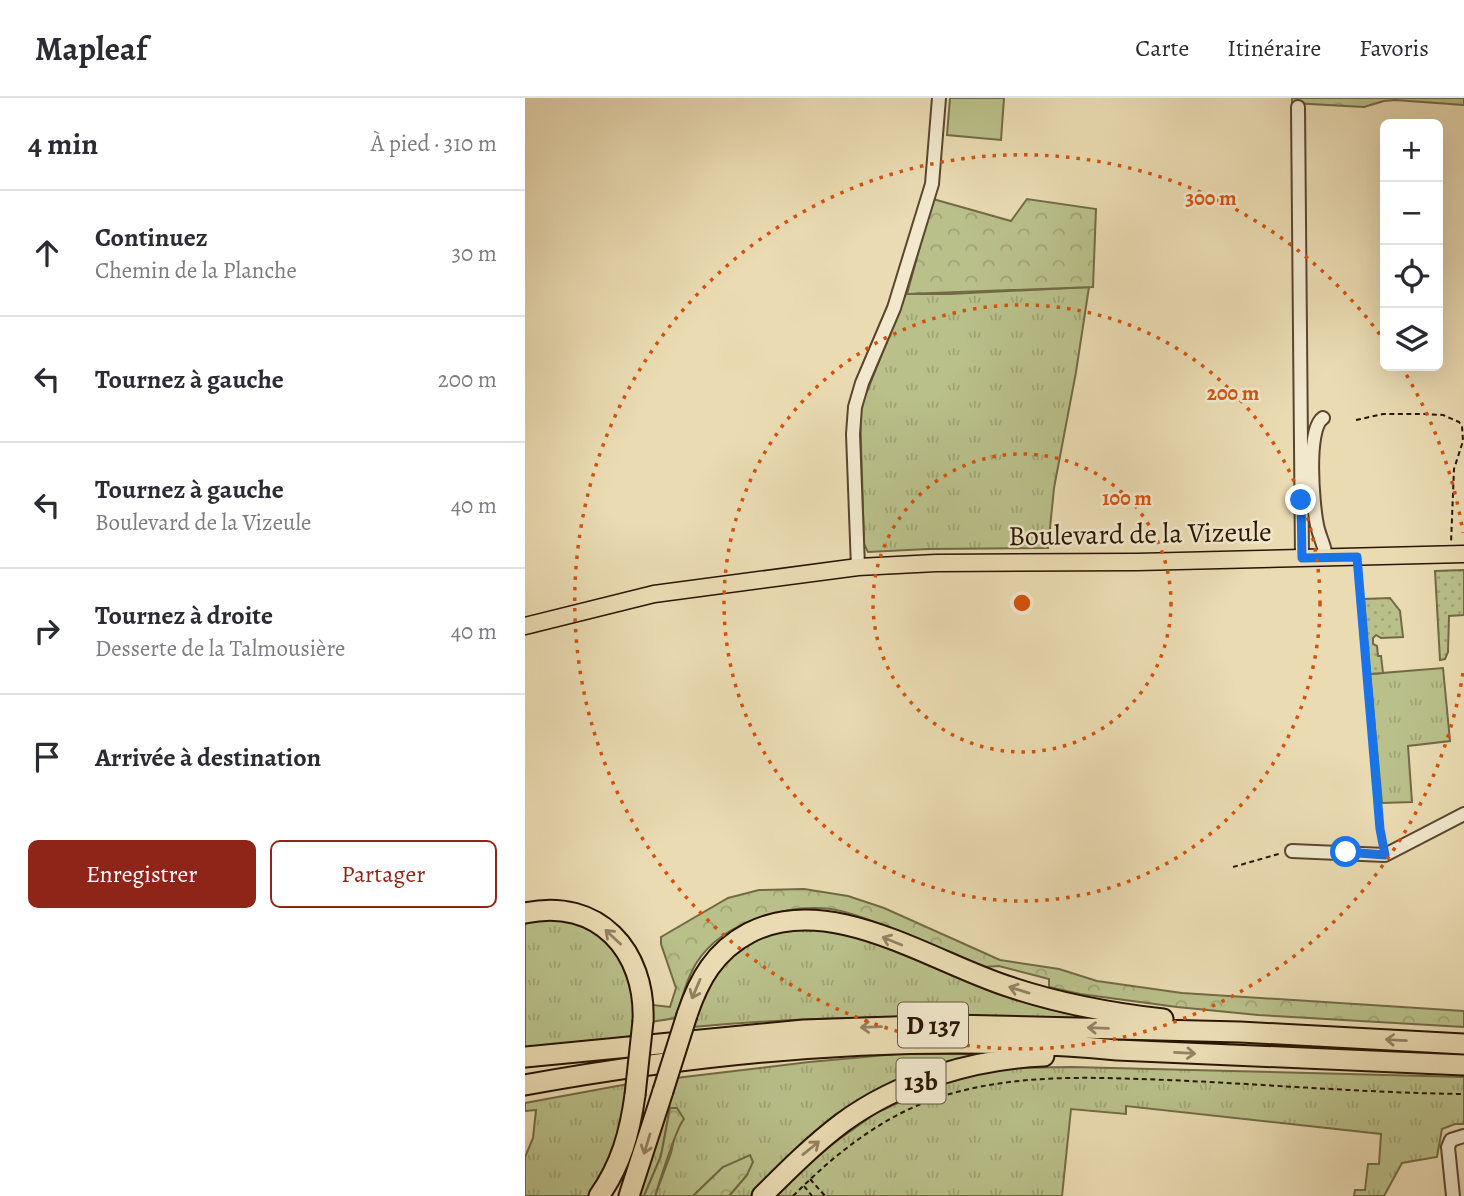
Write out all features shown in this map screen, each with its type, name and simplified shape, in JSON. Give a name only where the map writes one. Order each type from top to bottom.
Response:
[{"type":"highway","points":[[525,913],[557,910],[580,916],[601,926],[618,940],[630,956],[639,976],[644,1004],[635,1095],[624,1149],[599,1196]]},
{"type":"highway","points":[[629,1196],[687,1015],[702,977],[729,946],[766,926],[807,919],[859,929],[995,982],[1058,1001],[1133,1016],[1202,1023],[1240,1032]]},
{"type":"highway","name":"D 137","points":[[525,1065],[628,1048],[767,1033],[899,1026],[1031,1026],[1240,1032],[1464,1044]]},
{"type":"highway","name":"D 137","points":[[525,1085],[580,1075],[730,1056],[854,1046],[1020,1044],[1464,1065]]},
{"type":"highway","points":[[525,1097],[607,1080],[854,1046]]},
{"type":"highway","points":[[525,1057],[628,1048]]},
{"type":"highway","name":"13b","points":[[762,1196],[806,1152],[841,1124],[858,1112],[912,1085],[983,1063],[1031,1056],[1117,1050]]},
{"type":"main road","name":"Boulevard de la Vizeule","points":[[525,626],[654,594],[858,567],[1458,554]]},
{"type":"street","points":[[858,567],[853,434],[855,407],[900,289],[932,184],[939,98]]},
{"type":"street","points":[[1298,107],[1302,558]]},
{"type":"street","points":[[1323,418],[1315,426],[1312,487],[1318,530],[1326,557]]},
{"type":"street","points":[[1292,851],[1385,855],[1464,814]]},
{"type":"street","points":[[1453,1196],[1448,1147],[1451,1140],[1464,1136]]},
{"type":"path","points":[[1356,420],[1383,414],[1425,414],[1443,415],[1459,422],[1462,426],[1463,441],[1454,469],[1458,554]]},
{"type":"path","points":[[1357,557],[1380,829],[1385,855]]},
{"type":"path","points":[[1233,867],[1292,851]]},
{"type":"path","points":[[793,1196],[860,1137],[900,1113],[958,1091],[1017,1079],[1112,1078],[1403,1094],[1464,1094]]},
{"type":"path","points":[[810,1179],[825,1196]]},
{"type":"path","points":[[803,1186],[812,1196]]},
{"type":"green space","points":[[950,98],[1004,98],[1001,140],[947,135]]},
{"type":"green space","points":[[1292,98],[1464,98],[1464,105],[1395,100],[1364,107],[1292,103]]},
{"type":"green space","points":[[933,199],[1011,221],[1027,199],[1096,209],[1093,287],[907,294]]},
{"type":"green space","points":[[1089,287],[1054,488],[1048,548],[868,552],[864,544],[860,409],[906,294]]},
{"type":"green space","points":[[1464,570],[1464,615],[1449,616],[1448,652],[1445,659],[1440,660],[1435,571]]},
{"type":"green space","points":[[1390,598],[1400,611],[1403,637],[1381,638],[1376,635],[1373,638],[1378,656],[1381,656],[1383,673],[1370,674],[1364,599]]},
{"type":"green space","points":[[1443,668],[1450,741],[1408,746],[1412,802],[1382,803],[1370,674]]},
{"type":"green space","points":[[804,889],[848,896],[884,908],[1000,960],[1059,969],[1097,981],[1182,993],[1464,1011],[1464,1027],[1258,1015],[1080,994],[1049,987],[1049,979],[999,966],[982,967],[853,914],[813,908],[775,913],[739,926],[722,936],[708,948],[693,969],[676,1018],[650,1022],[653,1005],[670,1007],[676,988],[661,937],[728,898],[759,890]]},
{"type":"green space","points":[[560,917],[593,929],[624,959],[635,999],[633,1036],[525,1050],[525,920]]},
{"type":"green space","points":[[784,928],[837,929],[1104,1018],[847,1018],[693,1027],[714,977],[730,956],[753,940]]},
{"type":"green space","points":[[898,1054],[1009,1054],[907,1082],[756,1196],[729,1196],[747,1175],[723,1167],[693,1196],[655,1196],[671,1153],[677,1125],[670,1108],[661,1156],[644,1196],[635,1196],[676,1078]]},
{"type":"green space","points":[[1072,1067],[1464,1077],[1464,1124],[1442,1129],[1437,1157],[1402,1163],[1384,1196],[1354,1196],[1355,1190],[1365,1190],[1368,1164],[1379,1164],[1381,1134],[1126,1106],[1126,1114],[1071,1109],[1062,1196],[773,1196],[821,1152],[876,1113],[913,1096],[964,1075],[1008,1068]]},
{"type":"green space","points":[[628,1084],[617,1145],[588,1196],[525,1196],[525,1157],[533,1138],[536,1110],[525,1111],[525,1103]]},
{"type":"green space","points":[[670,1108],[677,1108],[684,1119],[655,1196],[644,1196],[661,1156]]},
{"type":"green space","points":[[750,1155],[753,1162],[747,1175],[729,1196],[693,1196],[723,1167]]},
{"type":"route","points":[[1301,500],[1302,558],[1357,557],[1380,829],[1385,855],[1346,852]]}]
